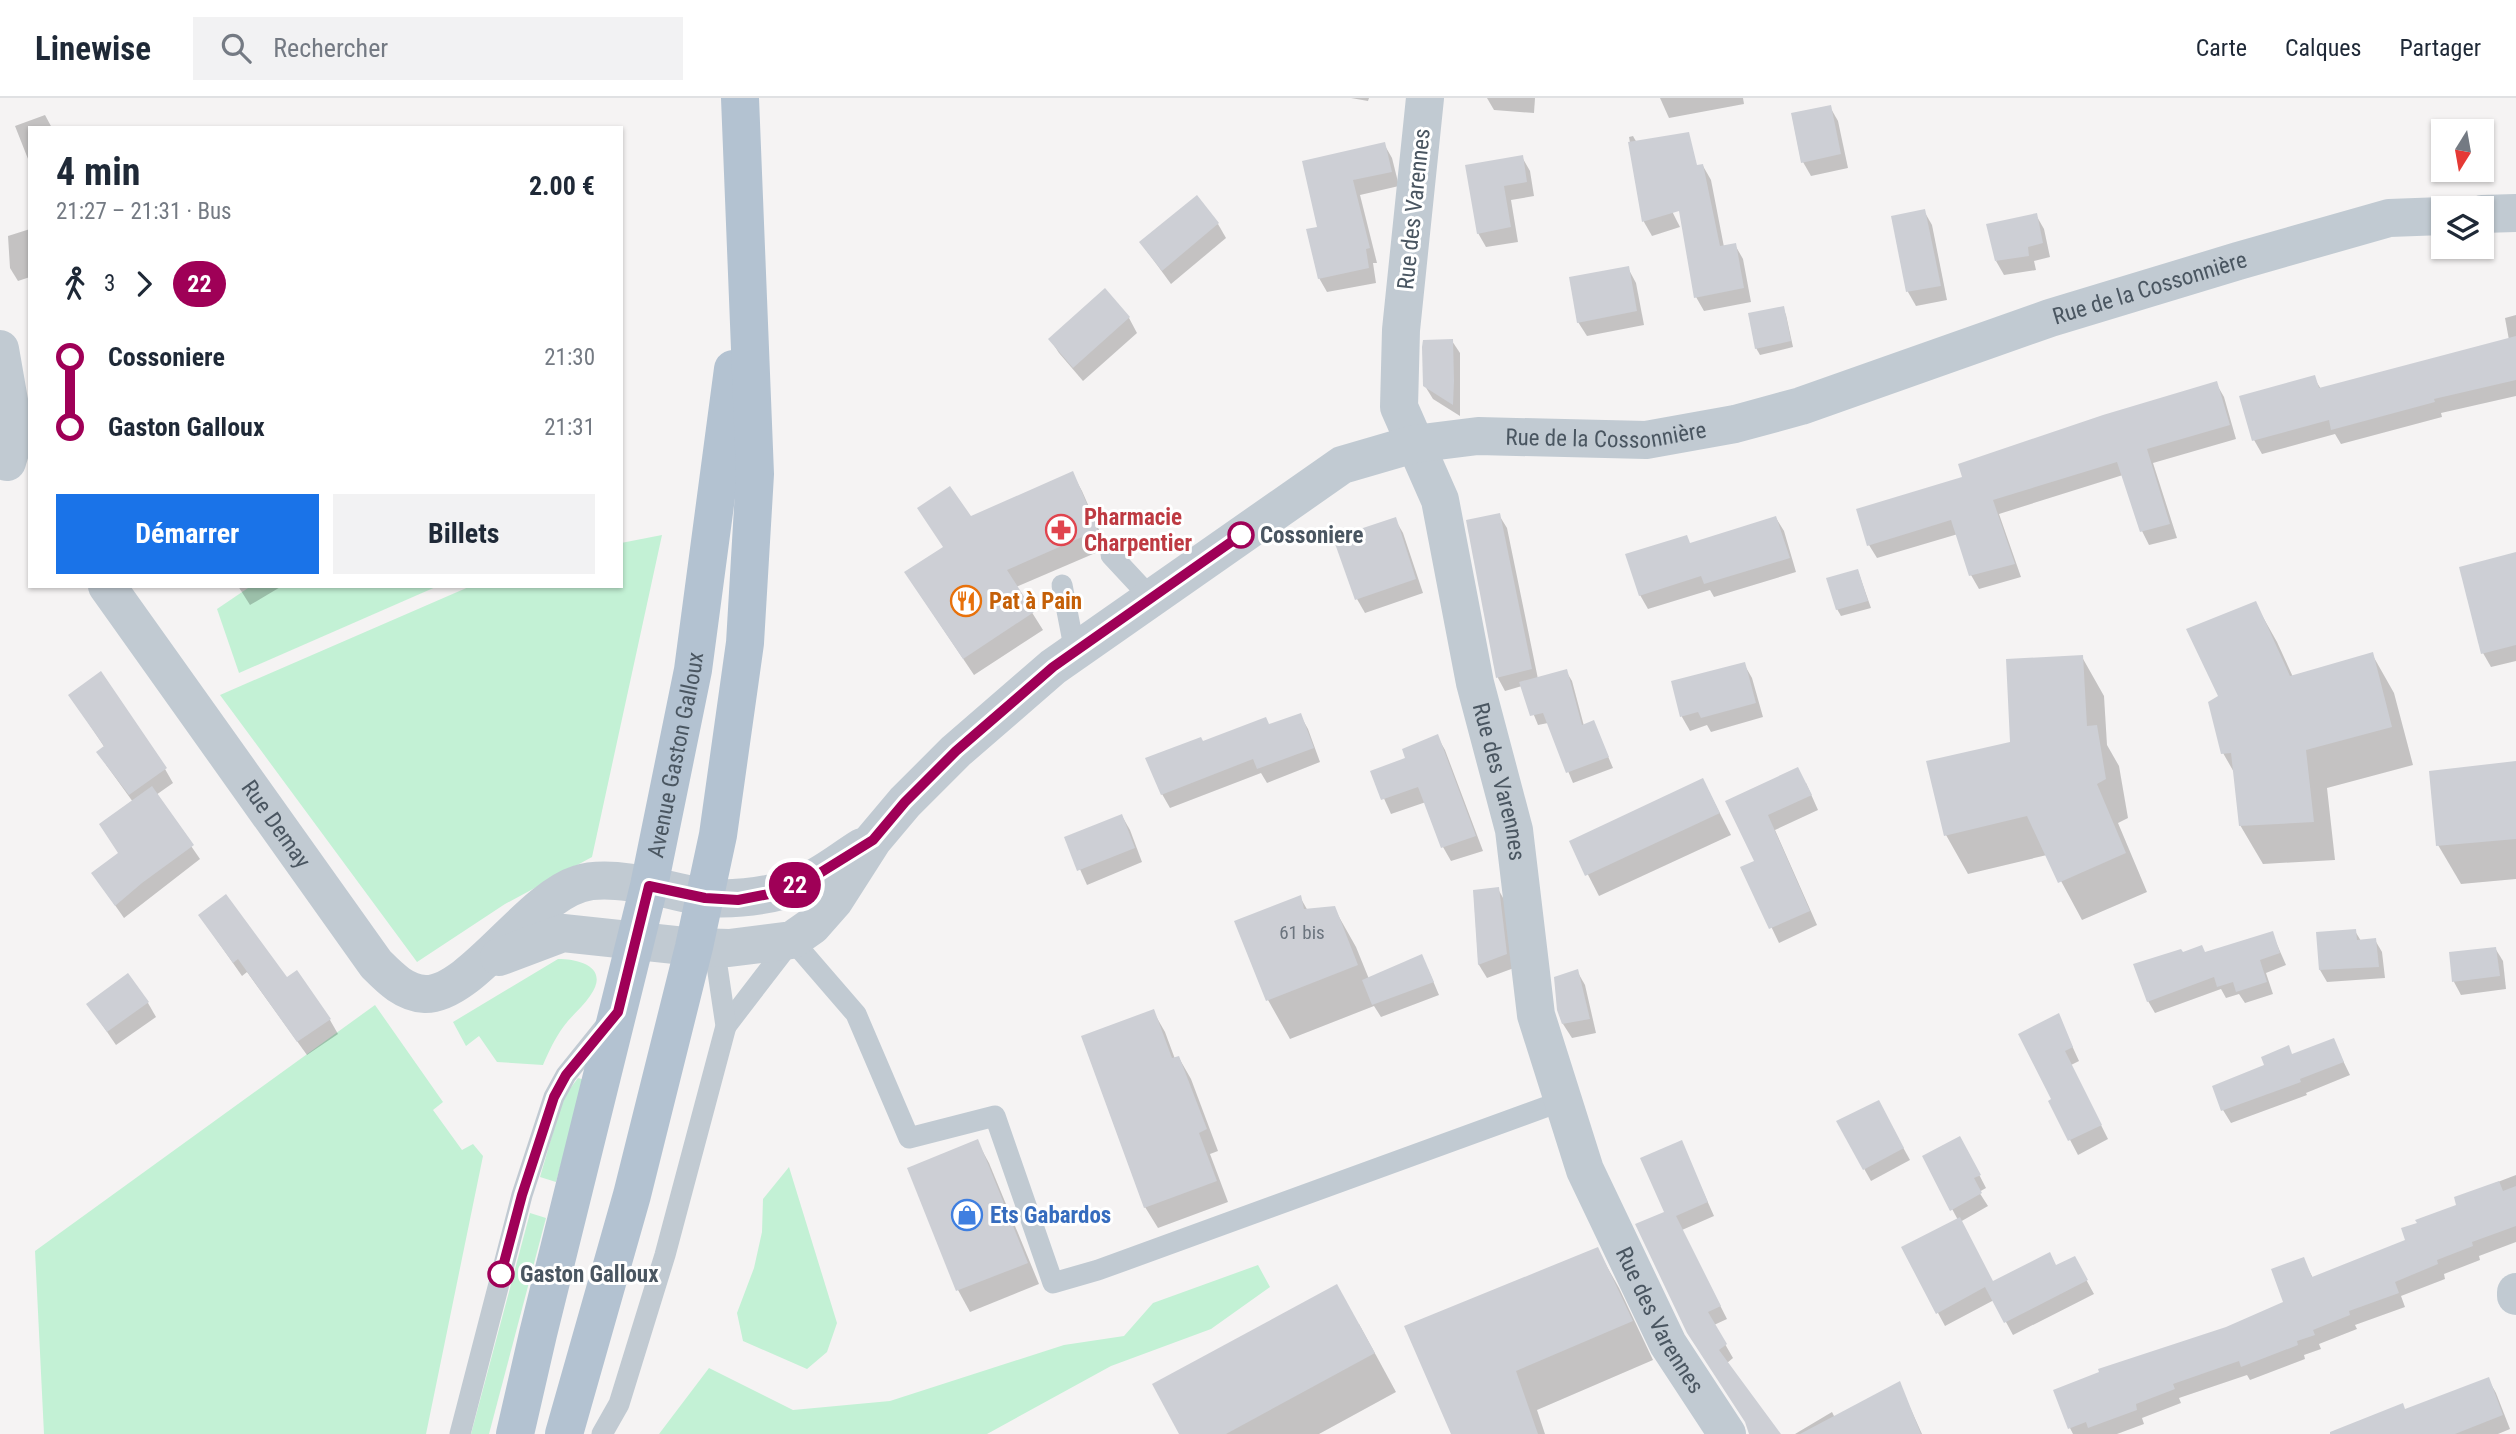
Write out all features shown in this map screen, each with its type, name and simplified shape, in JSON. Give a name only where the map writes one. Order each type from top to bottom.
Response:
[{"type":"main road","name":"Avenue Gaston Galloux","points":[[564,1434],[704,947],[705,898],[719,835],[745,643],[755,474],[740,98]]},
{"type":"main road","name":"Avenue Gaston Galloux","points":[[515,1434],[649,886],[693,670],[746,270]]},
{"type":"street","name":"Rue des Varennes","points":[[1425,98],[1401,330],[1399,407],[1440,500],[1475,683],[1514,830],[1536,1015],[1562,1101],[1585,1170],[1668,1344],[1721,1432]]},
{"type":"street","points":[[2494,214],[2516,213]]},
{"type":"street","name":"Rue de la Cossonnière","points":[[792,940],[812,926],[834,901],[873,840],[905,802],[956,751],[1053,667],[1342,465],[1414,444],[1478,436],[1646,440],[1735,424],[1801,406],[2050,318],[2238,261],[2389,218],[2431,216]]},
{"type":"street","points":[[0,349],[16,435],[12,467]]},
{"type":"street","name":"Rue Demay","points":[[108,588],[376,964],[395,982],[423,994],[446,990],[477,966],[551,897],[580,883],[620,881],[649,886]]},
{"type":"street","name":"Rue de la Cossonnière","points":[[649,886],[705,898],[738,900],[769,894],[807,881],[873,840]]},
{"type":"street","name":"Rue Demay","points":[[477,966],[563,933],[704,947]]},
{"type":"street","points":[[704,947],[792,940]]},
{"type":"lane","points":[[1111,555],[1151,598]]},
{"type":"lane","points":[[1062,585],[1075,652]]},
{"type":"lane","points":[[602,1434],[619,1404],[665,1255],[726,1026],[792,940],[856,1014],[909,1138],[995,1116],[1053,1283],[1111,1265],[1562,1101]]},
{"type":"lane","points":[[704,947],[726,1026]]},
{"type":"lane","points":[[460,1434],[522,1195],[554,1097],[566,1075],[618,1012]]},
{"type":"lane","points":[[619,1404],[622,1434]]},
{"type":"green space","points":[[662,535],[592,857],[505,904],[417,962],[220,695],[466,588],[623,588],[623,543]]},
{"type":"green space","points":[[248,588],[433,588],[239,673],[217,609]]},
{"type":"green space","points":[[558,959],[584,963],[595,972],[597,978],[590,996],[567,1022],[543,1065],[497,1062],[479,1036],[466,1046],[453,1022]]},
{"type":"green space","points":[[375,1005],[443,1102],[433,1110],[462,1150],[473,1144],[483,1156],[426,1434],[44,1434],[35,1251]]},
{"type":"green space","points":[[578,1078],[585,1080],[556,1182],[540,1177],[563,1098]]},
{"type":"green space","points":[[789,1167],[837,1323],[827,1352],[807,1369],[743,1341],[737,1313],[754,1268],[762,1232],[763,1199]]},
{"type":"green space","points":[[530,1213],[546,1218],[489,1434],[471,1434]]},
{"type":"green space","points":[[1258,1265],[1270,1287],[1211,1329],[1111,1366],[987,1434],[659,1434],[709,1368],[793,1410],[890,1401],[1064,1345],[1124,1336],[1153,1303]]},
{"type":"building","points":[[1831,105],[1841,154],[1801,163],[1791,113]]},
{"type":"building","points":[[1689,132],[1697,165],[1703,164],[1720,246],[1736,243],[1744,288],[1694,298],[1679,211],[1642,222],[1628,142]]},
{"type":"building","points":[[1385,142],[1392,172],[1353,180],[1370,248],[1366,249],[1369,268],[1318,279],[1306,229],[1317,227],[1302,161]]},
{"type":"building","points":[[1523,155],[1527,182],[1504,186],[1511,227],[1477,234],[1465,165]]},
{"type":"building","points":[[1197,195],[1219,223],[1162,271],[1139,242]]},
{"type":"building","points":[[1925,209],[1941,286],[1906,292],[1891,216]]},
{"type":"building","points":[[2037,213],[2043,243],[2028,247],[2029,256],[1995,261],[1986,224]]},
{"type":"building","points":[[1629,266],[1637,311],[1577,323],[1569,277]]},
{"type":"building","points":[[1105,288],[1130,317],[1073,368],[1048,339]]},
{"type":"building","points":[[1784,306],[1791,341],[1755,349],[1748,313]]},
{"type":"building","points":[[2516,336],[2516,380],[2434,399],[2435,402],[2331,430],[2329,420],[2252,441],[2239,396],[2315,375],[2319,388]]},
{"type":"building","points":[[1453,339],[1453,405],[1423,386],[1422,347],[1423,340]]},
{"type":"building","points":[[2217,381],[2230,425],[2147,449],[2170,524],[2140,532],[2117,462],[1993,500],[2015,564],[1969,576],[1951,520],[1867,546],[1856,509],[1962,477],[1958,464],[2103,415]]},
{"type":"building","points":[[1073,471],[1098,530],[1007,570],[1034,612],[963,659],[904,572],[943,547],[917,508],[950,486],[971,516]]},
{"type":"building","points":[[1500,513],[1532,669],[1496,678],[1466,520]]},
{"type":"building","points":[[1776,516],[1790,558],[1704,584],[1701,576],[1639,596],[1625,554],[1687,535],[1690,543]]},
{"type":"building","points":[[1396,517],[1416,579],[1355,600],[1333,538]]},
{"type":"building","points":[[2516,552],[2516,645],[2481,654],[2459,567]]},
{"type":"building","points":[[1858,569],[1868,601],[1836,610],[1826,578]]},
{"type":"building","points":[[2256,601],[2290,676],[2373,652],[2392,727],[2306,750],[2314,822],[2239,826],[2231,753],[2221,754],[2208,702],[2218,696],[2186,629]]},
{"type":"building","points":[[2083,655],[2087,726],[2097,725],[2106,779],[2097,784],[2126,853],[2058,883],[2027,816],[1944,836],[1926,761],[2010,742],[2006,659]]},
{"type":"building","points":[[1745,662],[1756,703],[1701,718],[1698,712],[1680,717],[1671,681]]},
{"type":"building","points":[[1567,669],[1582,725],[1594,720],[1609,757],[1566,773],[1543,713],[1530,716],[1519,682]]},
{"type":"building","points":[[101,671],[167,768],[129,795],[96,752],[104,746],[68,695]]},
{"type":"building","points":[[1301,713],[1314,748],[1257,769],[1253,759],[1161,795],[1145,758],[1201,737],[1203,741],[1266,717],[1269,724]]},
{"type":"building","points":[[1438,734],[1476,836],[1441,848],[1418,787],[1381,800],[1370,771],[1405,758],[1402,749]]},
{"type":"building","points":[[2516,761],[2516,839],[2436,846],[2429,771]]},
{"type":"building","points":[[1798,767],[1812,795],[1768,815],[1810,911],[1769,929],[1740,867],[1754,861],[1725,801]]},
{"type":"building","points":[[1703,778],[1720,813],[1585,876],[1569,841]]},
{"type":"building","points":[[152,786],[194,845],[115,906],[91,873],[118,853],[99,824]]},
{"type":"building","points":[[1122,814],[1135,848],[1077,871],[1064,837]]},
{"type":"building","points":[[1499,887],[1507,954],[1478,965],[1473,890]]},
{"type":"building","points":[[226,894],[287,977],[297,970],[331,1019],[297,1042],[238,959],[233,963],[198,915]]},
{"type":"building","points":[[1301,895],[1304,909],[1335,906],[1358,965],[1266,1001],[1234,921]]},
{"type":"building","points":[[2356,929],[2357,940],[2376,938],[2379,967],[2319,970],[2316,932]]},
{"type":"building","points":[[2273,931],[2280,953],[2260,960],[2267,982],[2236,992],[2233,982],[2217,987],[2214,977],[2147,1002],[2133,964],[2202,945],[2205,952]]},
{"type":"building","points":[[2496,947],[2500,976],[2452,982],[2449,952]]},
{"type":"building","points":[[1422,954],[1434,982],[1372,1005],[1362,980]]},
{"type":"building","points":[[1578,969],[1590,1019],[1562,1024],[1557,1010],[1554,977]]},
{"type":"building","points":[[128,973],[149,1002],[107,1032],[86,1004]]},
{"type":"building","points":[[1154,1009],[1172,1058],[1179,1056],[1207,1129],[1199,1133],[1217,1181],[1144,1208],[1081,1036]]},
{"type":"building","points":[[2059,1013],[2073,1047],[2065,1051],[2102,1125],[2068,1141],[2048,1101],[2051,1099],[2018,1034]]},
{"type":"building","points":[[2334,1038],[2344,1062],[2300,1079],[2301,1082],[2221,1111],[2212,1086],[2264,1065],[2261,1057],[2289,1045],[2292,1054]]},
{"type":"building","points":[[1879,1100],[1904,1148],[1863,1170],[1836,1121]]},
{"type":"building","points":[[1960,1136],[1981,1175],[1974,1178],[1982,1193],[1950,1211],[1922,1156]]},
{"type":"building","name":"Ets Gabardos","points":[[978,1139],[1028,1263],[956,1291],[907,1168]]},
{"type":"building","points":[[1682,1140],[1708,1202],[1676,1216],[1721,1306],[1708,1312],[1727,1344],[1719,1350],[1781,1434],[1749,1434],[1745,1422],[1687,1333],[1635,1224],[1664,1212],[1640,1158]]},
{"type":"building","points":[[2499,1181],[2503,1191],[2516,1186],[2516,1226],[2472,1242],[2473,1246],[2437,1260],[2438,1264],[2395,1282],[2399,1293],[2349,1311],[2350,1315],[2313,1330],[2315,1335],[2297,1341],[2298,1345],[2241,1367],[2239,1361],[2173,1384],[2175,1389],[2136,1404],[2137,1410],[2088,1428],[2086,1422],[2068,1429],[2053,1390],[2099,1372],[2098,1369],[2226,1327],[2283,1302],[2271,1269],[2304,1257],[2312,1277],[2405,1240],[2401,1228],[2456,1205],[2454,1197]]},
{"type":"building","points":[[1960,1217],[1993,1281],[2050,1252],[2056,1265],[2075,1256],[2088,1280],[2004,1323],[1985,1287],[1936,1314],[1901,1247]]},
{"type":"building","points":[[1598,1247],[1633,1321],[1516,1371],[1538,1434],[1451,1434],[1404,1326]]},
{"type":"building","points":[[1337,1284],[1375,1353],[1226,1434],[1179,1434],[1152,1384]]},
{"type":"building","points":[[2489,1377],[2503,1415],[2455,1434],[2330,1434],[2403,1403],[2405,1409]]},
{"type":"building","points":[[1900,1381],[1921,1434],[1800,1434]]},
{"type":"bus line","name":"22","points":[[501,1274],[522,1195],[554,1097],[566,1075],[618,1012],[649,886],[705,898],[738,900],[769,894],[807,881],[873,840],[905,802],[956,751],[1053,667],[1241,535]]},
{"type":"place","name":"Pharmacie Charpentier","points":[[1061,530]]},
{"type":"place","name":"Cossoniere","points":[[1241,535]]},
{"type":"place","name":"Pat à Pain","points":[[966,601]]},
{"type":"place","name":"Ets Gabardos","points":[[967,1215]]},
{"type":"place","name":"Gaston Galloux","points":[[501,1274]]}]
